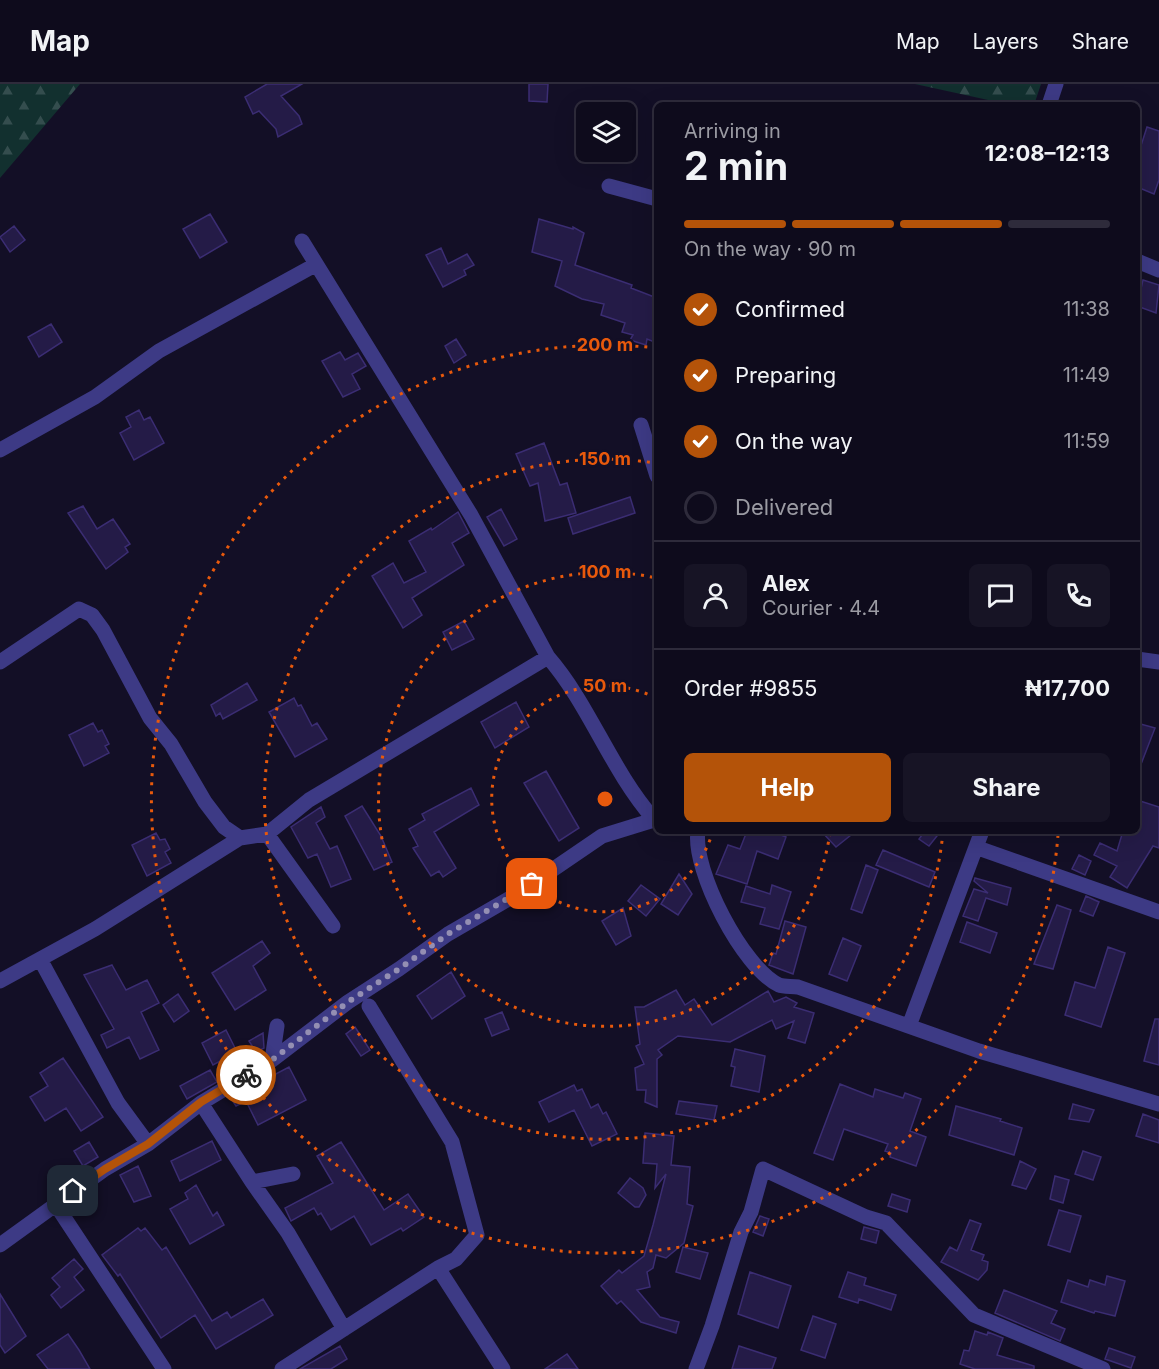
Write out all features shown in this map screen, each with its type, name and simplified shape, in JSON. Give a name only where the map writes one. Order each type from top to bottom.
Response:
[{"type":"street","points":[[1050,102],[1056,84]]},
{"type":"street","points":[[609,186],[654,198]]},
{"type":"street","points":[[302,241],[471,515],[548,657],[563,675],[638,802],[654,817]]},
{"type":"street","points":[[1140,262],[1159,270]]},
{"type":"street","points":[[0,450],[94,397],[159,351],[315,265]]},
{"type":"street","points":[[641,425],[654,466]]},
{"type":"street","points":[[0,662],[79,609],[92,615],[103,630],[150,718],[171,744],[205,802],[224,827],[240,838]]},
{"type":"street","points":[[0,981],[95,929],[240,838],[267,834],[309,800],[548,657]]},
{"type":"street","points":[[1140,659],[1159,662]]},
{"type":"street","points":[[0,1245],[105,1169],[148,1144],[201,1102],[272,1060],[348,1002],[448,934],[517,894],[602,836],[654,818]]},
{"type":"street","points":[[267,834],[333,926]]},
{"type":"street","points":[[909,1026],[960,888],[978,848],[981,834]]},
{"type":"street","points":[[697,837],[710,891],[727,924],[756,966],[780,985],[798,987],[1048,1074],[1132,1094],[1159,1104]]},
{"type":"street","points":[[978,848],[1159,912]]},
{"type":"street","points":[[40,960],[118,1103],[148,1144]]},
{"type":"street","points":[[282,1369],[438,1268],[456,1259],[477,1235],[452,1142],[369,1006]]},
{"type":"street","points":[[272,1060],[277,1026]]},
{"type":"street","points":[[201,1102],[288,1233],[344,1329]]},
{"type":"street","points":[[696,1369],[741,1232],[751,1212],[763,1169],[866,1217],[886,1223],[974,1315],[1103,1369]]},
{"type":"street","points":[[252,1182],[293,1174]]},
{"type":"street","points":[[56,1205],[164,1369]]},
{"type":"street","points":[[438,1268],[503,1369]]},
{"type":"green space","points":[[0,84],[80,84],[0,178]]},
{"type":"green space","points":[[915,84],[1041,84],[1035,102],[997,102]]},
{"type":"building","points":[[267,84],[302,84],[281,96],[299,116],[302,124],[278,137],[276,129],[259,111],[253,114],[245,97]]},
{"type":"building","points":[[529,84],[548,84],[547,102],[529,101]]},
{"type":"building","points":[[1147,127],[1159,131],[1159,180],[1154,194],[1140,188],[1140,149]]},
{"type":"building","points":[[210,214],[227,242],[200,258],[183,229]]},
{"type":"building","points":[[539,219],[573,229],[573,227],[584,233],[575,265],[632,285],[631,288],[654,297],[654,342],[647,339],[646,345],[630,340],[633,335],[622,332],[625,323],[601,315],[604,304],[582,299],[555,286],[562,261],[532,252]]},
{"type":"building","points":[[14,226],[25,240],[10,252],[0,237]]},
{"type":"building","points":[[441,248],[448,264],[467,254],[474,265],[464,270],[466,275],[443,287],[426,255]]},
{"type":"building","points":[[1143,280],[1159,285],[1156,313],[1140,307]]},
{"type":"building","points":[[51,324],[62,342],[39,357],[28,337]]},
{"type":"building","points":[[456,339],[466,355],[454,363],[445,346]]},
{"type":"building","points":[[340,352],[345,360],[358,353],[366,366],[352,374],[360,389],[343,397],[322,361]]},
{"type":"building","points":[[139,410],[144,420],[150,417],[164,443],[134,460],[120,433],[131,427],[126,417]]},
{"type":"building","points":[[544,443],[560,485],[567,483],[576,513],[545,521],[538,483],[530,486],[516,454]]},
{"type":"building","points":[[630,497],[635,513],[573,534],[568,518]]},
{"type":"building","points":[[83,506],[97,529],[113,519],[130,544],[125,547],[128,552],[106,569],[68,513]]},
{"type":"building","points":[[501,509],[517,539],[504,546],[487,517]]},
{"type":"building","points":[[458,512],[469,533],[452,543],[464,565],[412,598],[422,615],[403,628],[372,576],[393,563],[404,583],[426,572],[409,541],[431,528],[432,530]]},
{"type":"building","points":[[464,621],[474,639],[452,650],[443,632]]},
{"type":"building","points":[[247,683],[257,700],[223,719],[220,713],[216,716],[211,705]]},
{"type":"building","points":[[294,698],[298,706],[301,705],[312,726],[317,723],[327,739],[295,757],[269,712]]},
{"type":"building","points":[[516,702],[529,727],[495,748],[481,722]]},
{"type":"building","points":[[93,723],[98,732],[102,730],[109,744],[105,746],[109,753],[84,766],[69,735]]},
{"type":"building","points":[[1140,724],[1155,728],[1140,767]]},
{"type":"building","points":[[546,771],[579,828],[559,841],[524,783]]},
{"type":"building","points":[[471,788],[479,805],[434,832],[456,868],[443,877],[439,871],[431,876],[413,848],[418,846],[409,829],[425,820],[422,814]]},
{"type":"building","points":[[1140,801],[1159,807],[1159,848],[1153,846],[1127,888],[1110,877],[1117,866],[1094,855],[1100,843],[1117,851],[1122,834],[1140,834]]},
{"type":"building","points":[[362,806],[381,836],[392,862],[374,870],[345,816]]},
{"type":"building","points":[[321,807],[325,817],[316,823],[330,849],[337,846],[351,879],[331,887],[317,854],[308,858],[291,827]]},
{"type":"building","points":[[156,833],[160,840],[165,839],[170,849],[165,852],[171,863],[147,876],[132,845]]},
{"type":"building","points":[[746,834],[778,834],[786,837],[778,859],[757,851],[747,884],[716,874],[728,845],[740,849]]},
{"type":"building","points":[[824,834],[852,834],[836,847]]},
{"type":"building","points":[[923,834],[939,834],[929,846],[919,839]]},
{"type":"building","points":[[883,850],[935,872],[929,887],[876,865]]},
{"type":"building","points":[[1079,855],[1091,861],[1085,875],[1072,869]]},
{"type":"building","points":[[866,865],[878,870],[862,913],[851,909]]},
{"type":"building","points":[[679,874],[692,894],[678,915],[661,904]]},
{"type":"building","points":[[975,878],[1011,888],[1007,905],[986,898],[978,921],[963,916],[974,889],[988,893],[974,881]]},
{"type":"building","points":[[641,885],[660,899],[646,916],[628,901]]},
{"type":"building","points":[[772,885],[791,892],[779,929],[760,924],[765,908],[741,902],[746,886],[770,894]]},
{"type":"building","points":[[1086,896],[1099,902],[1093,916],[1080,911]]},
{"type":"building","points":[[1057,905],[1071,910],[1053,969],[1034,964]]},
{"type":"building","points":[[623,908],[631,936],[616,945],[602,921]]},
{"type":"building","points":[[785,921],[806,927],[793,974],[769,965],[773,953],[776,954]]},
{"type":"building","points":[[967,922],[997,933],[990,953],[960,942]]},
{"type":"building","points":[[843,938],[861,946],[847,981],[829,974]]},
{"type":"building","points":[[262,941],[270,953],[253,966],[266,990],[235,1010],[212,973]]},
{"type":"building","points":[[1108,947],[1125,953],[1101,1027],[1065,1015],[1075,982],[1095,988]]},
{"type":"building","points":[[112,965],[126,990],[147,980],[159,1003],[141,1012],[159,1050],[140,1059],[129,1037],[107,1048],[101,1035],[114,1029],[84,975]]},
{"type":"building","points":[[451,972],[465,996],[432,1019],[417,996]]},
{"type":"building","points":[[676,990],[685,1005],[694,999],[712,1025],[768,991],[774,1002],[786,997],[797,1003],[794,1007],[814,1013],[805,1043],[788,1038],[794,1021],[776,1029],[772,1020],[730,1042],[678,1036],[658,1050],[662,1055],[657,1059],[657,1107],[645,1102],[646,1090],[637,1090],[635,1068],[644,1064],[636,1046],[640,1044],[635,1007],[644,1007]]},
{"type":"building","points":[[178,994],[189,1011],[174,1022],[163,1005]]},
{"type":"building","points":[[502,1012],[509,1029],[492,1036],[485,1019]]},
{"type":"building","points":[[1155,1019],[1159,1019],[1159,1065],[1144,1061]]},
{"type":"building","points":[[355,1027],[370,1050],[361,1056],[346,1034]]},
{"type":"building","points":[[226,1030],[237,1052],[213,1065],[202,1043]]},
{"type":"building","points":[[263,1033],[264,1048],[256,1052],[249,1041]]},
{"type":"building","points":[[735,1049],[765,1056],[759,1092],[731,1086],[735,1067],[731,1066]]},
{"type":"building","points":[[63,1058],[103,1117],[81,1131],[66,1108],[45,1121],[30,1097],[48,1086],[40,1073]]},
{"type":"building","points":[[289,1067],[306,1100],[258,1125],[246,1101],[236,1106],[230,1097],[272,1072],[274,1075]]},
{"type":"building","points":[[210,1070],[217,1082],[187,1099],[180,1086]]},
{"type":"building","points":[[840,1084],[873,1097],[875,1089],[903,1098],[905,1093],[921,1099],[910,1131],[926,1137],[916,1166],[890,1157],[891,1153],[885,1151],[888,1144],[844,1129],[833,1160],[814,1153]]},
{"type":"building","points":[[574,1085],[577,1091],[582,1089],[591,1108],[598,1104],[603,1114],[606,1112],[617,1134],[592,1146],[574,1110],[549,1122],[539,1102]]},
{"type":"building","points":[[679,1101],[717,1106],[714,1120],[676,1114]]},
{"type":"building","points":[[1073,1104],[1094,1110],[1089,1122],[1069,1119]]},
{"type":"building","points":[[956,1106],[1001,1119],[1000,1121],[1022,1128],[1014,1155],[949,1135]]},
{"type":"building","points":[[1143,1114],[1159,1120],[1159,1143],[1136,1136]]},
{"type":"building","points":[[645,1133],[674,1136],[671,1165],[690,1167],[687,1204],[693,1206],[684,1243],[666,1258],[656,1255],[653,1268],[647,1272],[650,1287],[637,1290],[660,1317],[679,1322],[676,1333],[641,1322],[621,1301],[617,1304],[601,1286],[619,1270],[622,1273],[644,1256],[653,1225],[666,1174],[655,1188],[657,1164],[643,1163]]},
{"type":"building","points":[[212,1141],[221,1160],[180,1181],[171,1161]]},
{"type":"building","points":[[89,1142],[98,1157],[83,1166],[74,1151]]},
{"type":"building","points":[[341,1142],[384,1210],[408,1194],[424,1217],[403,1231],[401,1228],[371,1245],[354,1216],[331,1230],[321,1213],[318,1215],[314,1208],[291,1221],[285,1208],[333,1183],[317,1156]]},
{"type":"building","points":[[1083,1151],[1101,1157],[1093,1180],[1075,1174]]},
{"type":"building","points":[[1020,1161],[1036,1169],[1026,1189],[1012,1185]]},
{"type":"building","points":[[138,1166],[151,1196],[134,1202],[120,1175]]},
{"type":"building","points":[[1055,1176],[1069,1180],[1063,1203],[1050,1199]]},
{"type":"building","points":[[630,1178],[643,1188],[646,1195],[639,1207],[635,1207],[618,1193]]},
{"type":"building","points":[[196,1185],[213,1216],[217,1212],[224,1225],[190,1244],[170,1209],[188,1199],[185,1193]]},
{"type":"building","points":[[892,1194],[910,1200],[907,1212],[888,1206]]},
{"type":"building","points":[[1059,1210],[1081,1216],[1070,1252],[1048,1245]]},
{"type":"building","points":[[760,1216],[769,1219],[763,1236],[753,1232]]},
{"type":"building","points":[[970,1220],[981,1224],[971,1250],[984,1255],[982,1260],[988,1262],[987,1270],[978,1280],[941,1262],[950,1247],[957,1251]]},
{"type":"building","points":[[864,1227],[879,1231],[876,1243],[861,1239]]},
{"type":"building","points":[[138,1228],[141,1231],[145,1228],[162,1250],[166,1247],[212,1321],[227,1312],[231,1318],[263,1299],[273,1315],[216,1349],[195,1315],[161,1338],[120,1274],[118,1276],[102,1255]]},
{"type":"building","points":[[683,1247],[708,1253],[700,1279],[676,1272]]},
{"type":"building","points":[[74,1259],[83,1269],[74,1277],[84,1290],[61,1308],[51,1295],[60,1287],[52,1278]]},
{"type":"building","points":[[750,1272],[791,1286],[778,1328],[738,1314]]},
{"type":"building","points":[[848,1272],[866,1278],[864,1285],[896,1295],[891,1310],[859,1299],[858,1303],[839,1297]]},
{"type":"building","points":[[1107,1276],[1125,1281],[1115,1316],[1095,1311],[1094,1313],[1061,1302],[1068,1280],[1088,1287],[1090,1280],[1105,1285]]},
{"type":"building","points":[[1004,1290],[1057,1311],[1051,1323],[1065,1329],[1060,1341],[995,1313]]},
{"type":"building","points":[[0,1294],[26,1336],[5,1353],[0,1345]]},
{"type":"building","points":[[813,1316],[836,1324],[825,1358],[801,1350]]},
{"type":"building","points":[[975,1331],[987,1335],[988,1332],[1003,1338],[997,1355],[1034,1366],[1034,1369],[975,1369],[960,1364],[964,1350],[969,1351]]},
{"type":"building","points":[[68,1334],[90,1369],[48,1369],[37,1355]]},
{"type":"building","points":[[340,1346],[347,1359],[331,1369],[300,1369]]},
{"type":"building","points":[[739,1346],[776,1358],[772,1369],[732,1369]]},
{"type":"building","points":[[1109,1348],[1135,1357],[1131,1368],[1105,1359]]},
{"type":"building","points":[[567,1354],[578,1369],[545,1369]]},
{"type":"way so far","points":[[246,1075],[272,1060],[348,1002],[448,934],[532,884]]},
{"type":"route","points":[[73,1191],[148,1144],[201,1102],[246,1075]]}]
